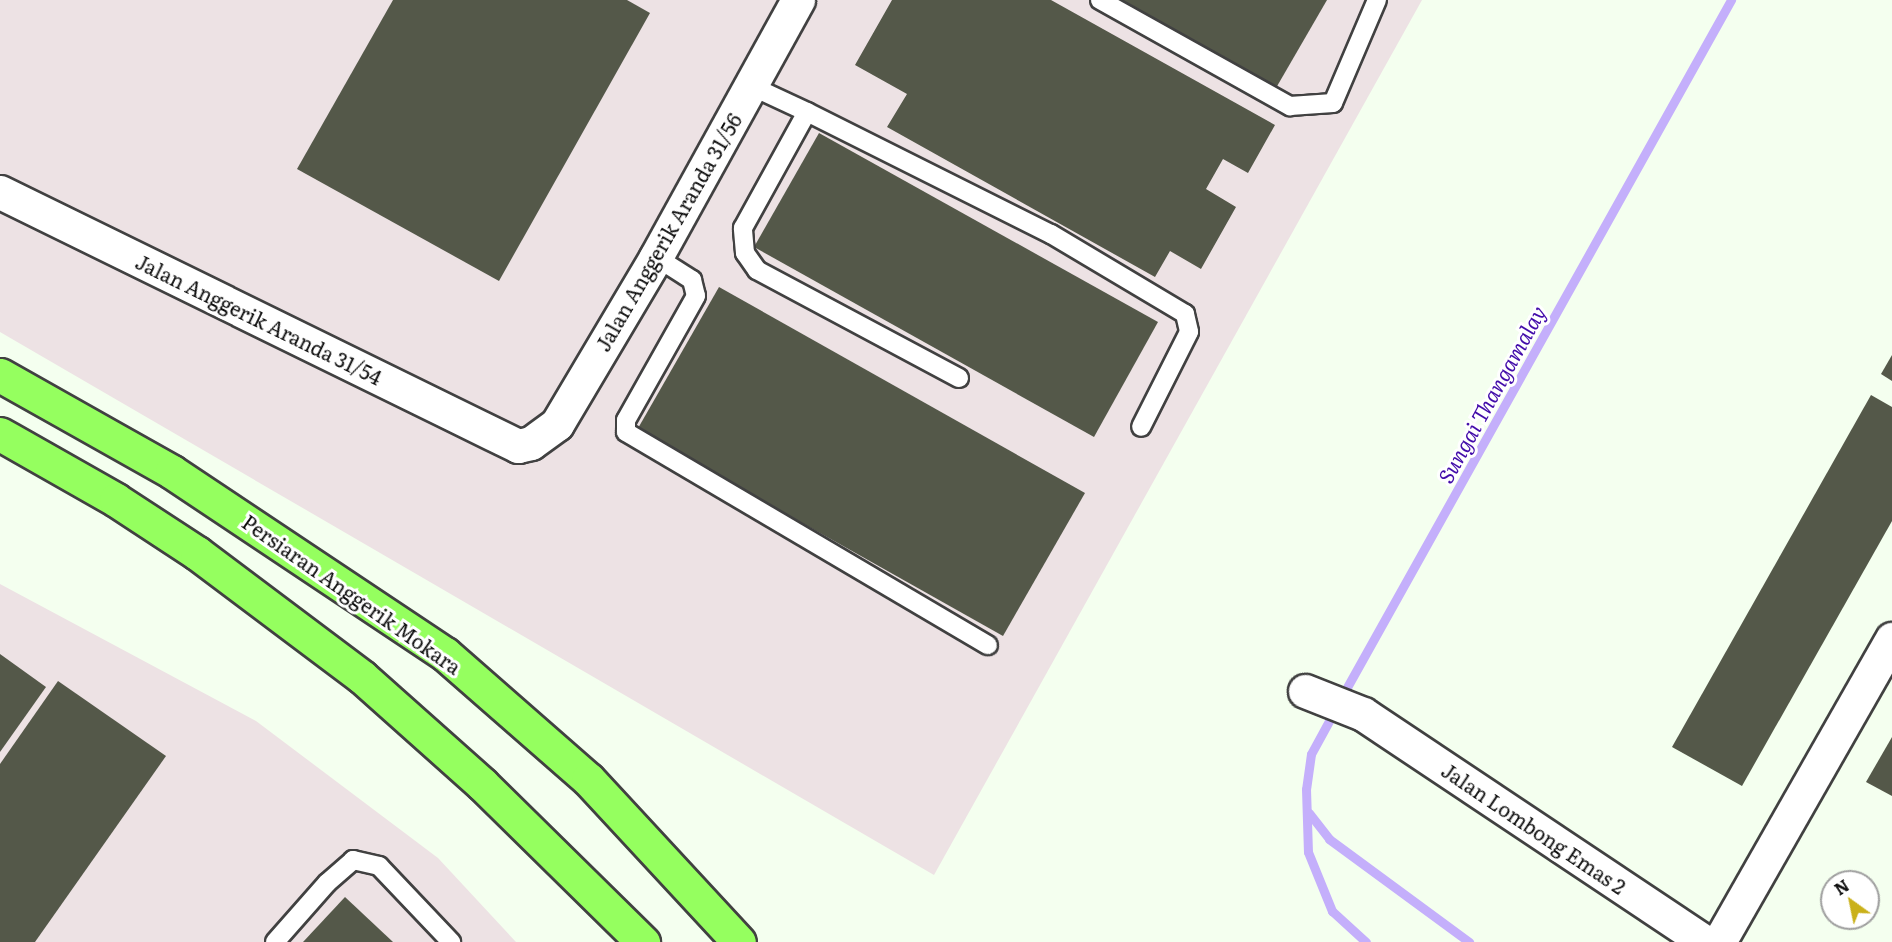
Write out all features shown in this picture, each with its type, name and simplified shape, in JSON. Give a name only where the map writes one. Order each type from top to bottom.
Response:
[{"type":"main road","name":"Persiaran Anggerik Mokara","points":[[0,375],[182,479],[445,654],[588,779],[740,942]]},
{"type":"main road","points":[[0,434],[116,500],[197,553],[362,677],[482,784],[643,942]]},
{"type":"street","name":"Jalan Anggerik Aranda 31/56","points":[[518,446],[531,443],[557,424],[656,257],[798,0]]},
{"type":"street","name":"Jalan Anggerik Aranda 31/54","points":[[0,192],[518,446]]},
{"type":"street","points":[[1719,942],[1892,639]]},
{"type":"street","name":"Jalan Lombong Emas 2","points":[[1305,692],[1363,714],[1705,942]]},
{"type":"lane","points":[[1100,0],[1290,106],[1333,103],[1377,0]]},
{"type":"lane","points":[[751,86],[1051,234],[1185,314],[1189,332],[1141,427]]},
{"type":"lane","points":[[807,112],[743,228],[745,253],[757,270],[959,378]]},
{"type":"lane","points":[[656,257],[692,280],[696,296],[626,420],[626,432],[988,645]]},
{"type":"lane","points":[[275,942],[327,883],[353,860],[379,866],[451,942]]},
{"type":"shaded area","points":[[0,0],[1422,0],[934,875],[0,332]]},
{"type":"shaded area","points":[[0,584],[256,721],[438,858],[516,942],[0,942]]},
{"type":"building","points":[[393,0],[627,0],[650,13],[499,281],[297,169]]},
{"type":"building","points":[[892,0],[1051,0],[1275,125],[1248,173],[1223,159],[1206,189],[1236,207],[1201,269],[1170,251],[1155,277],[887,127],[907,94],[855,65]]},
{"type":"building","points":[[1120,0],[1327,0],[1276,88]]},
{"type":"building","points":[[819,133],[1158,322],[1094,437],[754,247]]},
{"type":"building","points":[[719,287],[1085,493],[1003,636],[637,430]]},
{"type":"building","points":[[1892,355],[1892,381],[1881,374]]},
{"type":"building","points":[[1871,395],[1892,407],[1892,521],[1742,786],[1672,747]]},
{"type":"building","points":[[0,654],[46,687],[0,752]]},
{"type":"building","points":[[58,681],[166,756],[35,942],[0,942],[0,764]]},
{"type":"building","points":[[1892,737],[1892,796],[1866,782]]},
{"type":"building","points":[[345,897],[393,942],[303,942]]},
{"type":"waterway","name":"Sungai Thangamalay","points":[[1341,698],[1731,0]]},
{"type":"waterway","points":[[1335,710],[1311,754],[1306,789],[1308,852],[1332,911],[1366,942]]},
{"type":"waterway","points":[[1309,813],[1329,839],[1469,942]]}]
